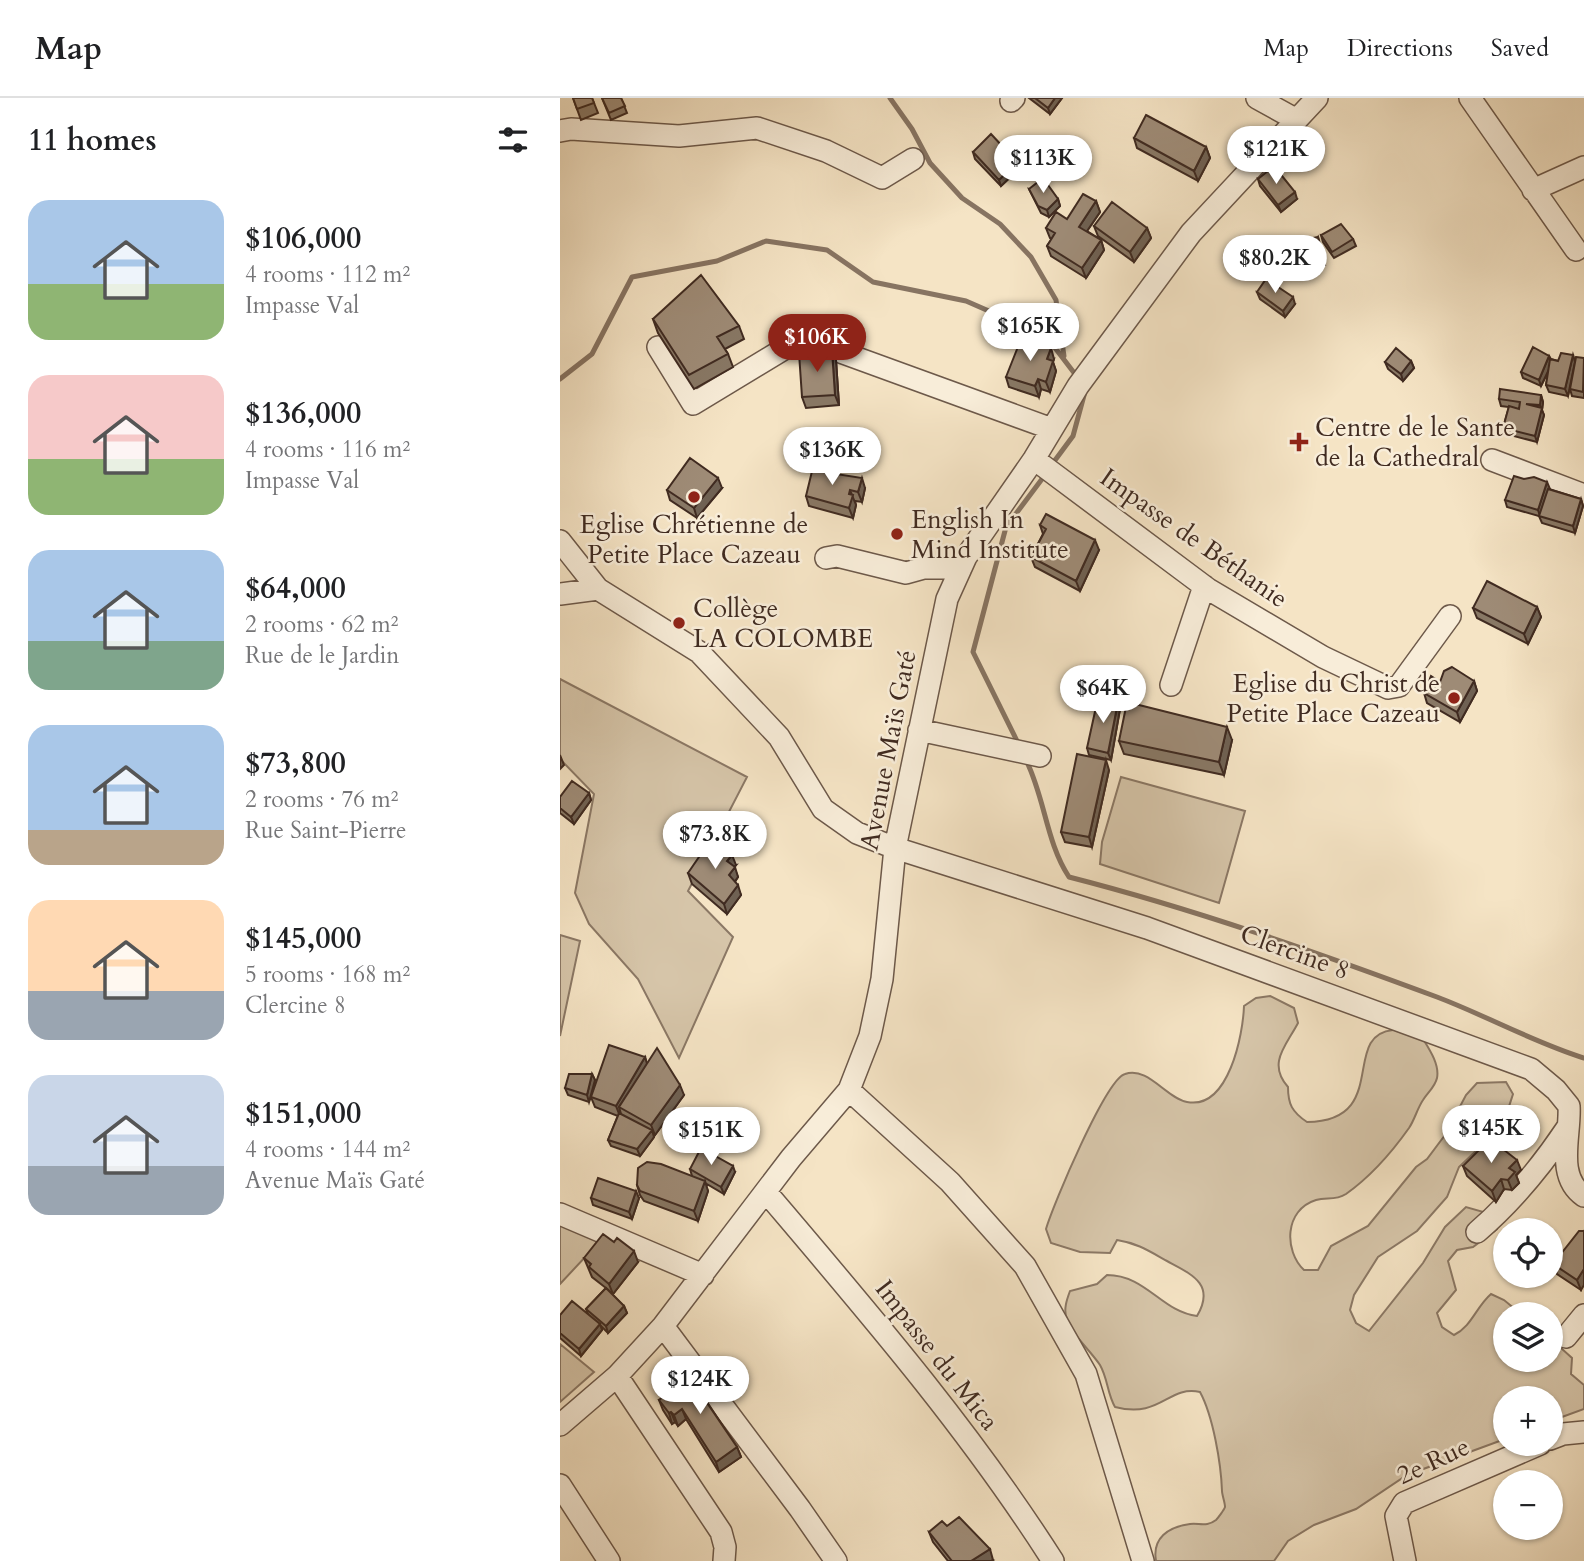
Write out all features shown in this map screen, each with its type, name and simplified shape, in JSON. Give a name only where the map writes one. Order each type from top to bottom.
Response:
[{"type":"street","points":[[1257,98],[1295,119]]},
{"type":"street","name":"Avenue Maïs Gaté","points":[[560,1425],[617,1376],[663,1326],[849,1090],[870,1036],[883,979],[895,848],[947,599],[961,569],[1037,462],[1052,429],[1082,381],[1191,233],[1317,98]]},
{"type":"street","points":[[1470,98],[1576,250]]},
{"type":"street","points":[[560,131],[571,129],[679,136],[757,128],[826,151],[882,178],[913,159]]},
{"type":"street","points":[[1533,190],[1584,167]]},
{"type":"street","points":[[658,347],[693,404],[802,338],[1052,429]]},
{"type":"street","points":[[1492,460],[1584,495]]},
{"type":"street","name":"Impasse de Béthanie","points":[[1037,462],[1204,586],[1323,657],[1388,688],[1399,686],[1450,616]]},
{"type":"street","name":"Clercine 8","points":[[560,541],[598,589],[699,652],[779,737],[823,809],[857,833],[895,848],[1147,928],[1531,1069],[1556,1090],[1569,1106],[1570,1123],[1565,1166],[1577,1191],[1584,1196]]},
{"type":"street","points":[[826,558],[837,556],[906,573],[924,568],[961,569]]},
{"type":"street","points":[[1171,685],[1204,586]]},
{"type":"street","points":[[560,594],[598,589]]},
{"type":"street","points":[[919,730],[1040,756]]},
{"type":"street","points":[[849,1090],[950,1182],[1025,1266],[1086,1374],[1143,1561]]},
{"type":"street","points":[[1477,1232],[1507,1206],[1542,1165],[1570,1123]]},
{"type":"street","name":"Impasse du Mica","points":[[766,1192],[925,1379],[1020,1508],[1053,1561]]},
{"type":"street","points":[[560,1214],[703,1275]]},
{"type":"street","points":[[1566,1337],[1584,1315]]},
{"type":"street","points":[[663,1326],[800,1509],[835,1561]]},
{"type":"street","points":[[617,1376],[721,1532],[725,1547],[723,1561]]},
{"type":"street","points":[[1563,1434],[1584,1432]]},
{"type":"street","name":"2e Rue","points":[[1405,1561],[1396,1516],[1404,1503],[1512,1456]]},
{"type":"street","points":[[560,1485],[609,1561]]},
{"type":"shaded area","points":[[560,679],[747,777],[688,891],[733,937],[679,1058],[638,979],[589,924],[575,893],[594,794],[560,759]]},
{"type":"shaded area","points":[[1121,777],[1245,811],[1219,903],[1100,864],[1102,842]]},
{"type":"shaded area","points":[[560,935],[580,941],[560,1036]]},
{"type":"shaded area","points":[[1270,996],[1294,1008],[1298,1023],[1284,1047],[1279,1070],[1288,1087],[1292,1107],[1307,1122],[1333,1118],[1348,1108],[1357,1094],[1369,1046],[1378,1035],[1393,1030],[1420,1034],[1437,1066],[1435,1084],[1421,1103],[1409,1128],[1372,1172],[1346,1194],[1316,1200],[1298,1212],[1290,1232],[1291,1242],[1297,1262],[1304,1270],[1318,1270],[1331,1246],[1368,1226],[1416,1167],[1427,1159],[1445,1135],[1466,1095],[1477,1083],[1506,1082],[1513,1094],[1503,1125],[1459,1167],[1447,1197],[1417,1231],[1378,1257],[1354,1295],[1350,1310],[1356,1323],[1369,1331],[1423,1263],[1445,1227],[1466,1207],[1494,1215],[1493,1232],[1473,1247],[1457,1250],[1448,1261],[1456,1290],[1437,1313],[1442,1327],[1454,1335],[1465,1327],[1491,1294],[1504,1300],[1506,1302],[1493,1302],[1493,1372],[1563,1372],[1563,1350],[1572,1358],[1571,1374],[1584,1385],[1584,1409],[1563,1417],[1563,1386],[1493,1386],[1493,1443],[1407,1475],[1356,1509],[1314,1525],[1288,1541],[1274,1561],[1156,1561],[1155,1553],[1163,1535],[1182,1526],[1213,1522],[1225,1507],[1218,1454],[1205,1402],[1200,1392],[1189,1391],[1143,1409],[1115,1407],[1100,1365],[1069,1325],[1066,1305],[1070,1291],[1097,1284],[1107,1275],[1133,1281],[1174,1308],[1197,1316],[1204,1296],[1202,1288],[1192,1276],[1137,1245],[1117,1240],[1110,1253],[1080,1252],[1051,1243],[1046,1229],[1081,1144],[1116,1081],[1125,1074],[1141,1074],[1187,1102],[1201,1101],[1213,1094],[1223,1083],[1237,1051],[1244,1006],[1256,998]]},
{"type":"shaded area","points":[[560,1221],[602,1239],[560,1284]]},
{"type":"shaded area","points":[[560,1344],[594,1372],[560,1402]]},
{"type":"building","points":[[573,98],[592,98],[594,103],[577,109]]},
{"type":"building","points":[[602,98],[621,98],[625,106],[609,113]]},
{"type":"building","points":[[1035,98],[1055,98],[1048,108]]},
{"type":"building","points":[[1146,115],[1206,147],[1194,171],[1134,138]]},
{"type":"building","points":[[991,134],[1017,162],[999,180],[973,152]]},
{"type":"building","points":[[1274,166],[1295,192],[1278,205],[1258,179]]},
{"type":"building","points":[[1043,178],[1058,199],[1047,210],[1038,206],[1029,189]]},
{"type":"building","points":[[1083,194],[1096,201],[1079,227],[1101,240],[1082,268],[1047,246],[1055,233],[1046,228],[1056,212],[1067,219]]},
{"type":"building","points":[[1112,202],[1147,228],[1130,252],[1094,226]]},
{"type":"building","points":[[1341,224],[1353,239],[1332,252],[1321,235]]},
{"type":"building","points":[[1318,237],[1323,258],[1303,262],[1299,241]]},
{"type":"building","points":[[701,275],[739,326],[717,337],[728,354],[689,375],[653,319]]},
{"type":"building","points":[[1266,279],[1293,297],[1283,311],[1257,292]]},
{"type":"building","points":[[1021,339],[1051,348],[1047,359],[1053,361],[1046,382],[1038,379],[1035,386],[1006,377]]},
{"type":"building","points":[[1533,347],[1549,356],[1539,380],[1521,372]]},
{"type":"building","points":[[1396,348],[1411,361],[1401,374],[1385,362]]},
{"type":"building","points":[[832,350],[835,395],[802,397],[799,353]]},
{"type":"building","points":[[1561,353],[1573,355],[1565,389],[1546,385],[1550,359],[1558,361]]},
{"type":"building","points":[[1576,357],[1584,358],[1583,392],[1570,389]]},
{"type":"building","points":[[1500,389],[1541,395],[1540,405],[1526,404],[1542,408],[1535,436],[1503,428],[1509,406],[1519,409],[1520,402],[1499,399]]},
{"type":"building","points":[[690,458],[718,478],[694,508],[667,490]]},
{"type":"building","points":[[814,463],[824,466],[823,472],[862,478],[858,492],[850,490],[849,494],[853,495],[849,508],[806,496]]},
{"type":"building","points":[[1514,476],[1524,479],[1534,477],[1547,482],[1538,510],[1505,500]]},
{"type":"building","points":[[1548,489],[1581,499],[1573,526],[1539,516]]},
{"type":"building","points":[[1046,514],[1095,540],[1076,581],[1031,557],[1046,529],[1040,525]]},
{"type":"building","points":[[1487,581],[1537,607],[1524,634],[1473,608]]},
{"type":"building","points":[[1452,667],[1474,681],[1457,712],[1424,693],[1431,676],[1440,682],[1444,671]]},
{"type":"building","points":[[1098,698],[1118,702],[1108,753],[1087,748]]},
{"type":"building","points":[[1127,702],[1227,727],[1219,762],[1119,741]]},
{"type":"building","points":[[1077,754],[1106,760],[1089,837],[1061,832]]},
{"type":"building","points":[[572,781],[589,793],[571,817],[560,808],[560,797]]},
{"type":"building","points":[[712,838],[732,855],[727,861],[735,867],[729,875],[738,885],[724,904],[688,873]]},
{"type":"building","points":[[609,1045],[645,1057],[616,1106],[591,1097]]},
{"type":"building","points":[[657,1048],[680,1085],[651,1125],[619,1107]]},
{"type":"building","points":[[569,1074],[592,1074],[587,1095],[565,1088]]},
{"type":"building","points":[[619,1113],[652,1130],[637,1149],[608,1140]]},
{"type":"building","points":[[1490,1139],[1517,1160],[1509,1168],[1515,1172],[1508,1180],[1501,1179],[1492,1191],[1463,1166]]},
{"type":"building","points":[[701,1148],[733,1166],[721,1187],[690,1169]]},
{"type":"building","points":[[647,1162],[661,1164],[705,1181],[694,1211],[640,1191],[637,1185],[638,1168]]},
{"type":"building","points":[[598,1178],[636,1191],[629,1212],[591,1198]]},
{"type":"building","points":[[1579,1231],[1584,1231],[1584,1269],[1577,1280],[1563,1271],[1563,1251]]},
{"type":"building","points":[[603,1234],[614,1242],[617,1238],[634,1251],[609,1284],[589,1267],[591,1264],[584,1258]]},
{"type":"building","points":[[606,1288],[624,1306],[606,1326],[586,1309]]},
{"type":"building","points":[[572,1301],[600,1324],[579,1349],[560,1333],[560,1315]]},
{"type":"building","points":[[695,1373],[705,1386],[699,1391],[737,1447],[716,1462],[682,1409],[674,1415],[669,1413],[659,1400]]},
{"type":"building","points":[[959,1517],[990,1549],[971,1561],[952,1561],[929,1532],[942,1521],[947,1526]]},
{"type":"waterway","points":[[890,98],[912,129],[930,163],[962,198],[1000,224],[1031,257],[1056,300],[1064,356]]},
{"type":"waterway","points":[[560,379],[592,354],[632,277],[717,261],[766,241],[827,250],[873,282],[966,301],[1046,336],[1078,378]]},
{"type":"waterway","points":[[1050,467],[1073,436],[1086,388]]},
{"type":"waterway","points":[[1019,745],[973,652],[1006,527],[1045,475]]},
{"type":"waterway","points":[[1026,760],[1055,849],[1069,877],[1208,917],[1300,948],[1437,997],[1584,1058]]},
{"type":"place","name":"Centre de le Sante de la Cathedral","points":[[1299,442]]},
{"type":"place","name":"Eglise Chrétienne de Petite Place Cazeau","points":[[694,497]]},
{"type":"place","name":"English In Mind Institute","points":[[897,534]]},
{"type":"place","name":"Collège LA COLOMBE","points":[[679,623]]},
{"type":"place","name":"Eglise du Christ de Petite Place Cazeau","points":[[1454,698]]}]
